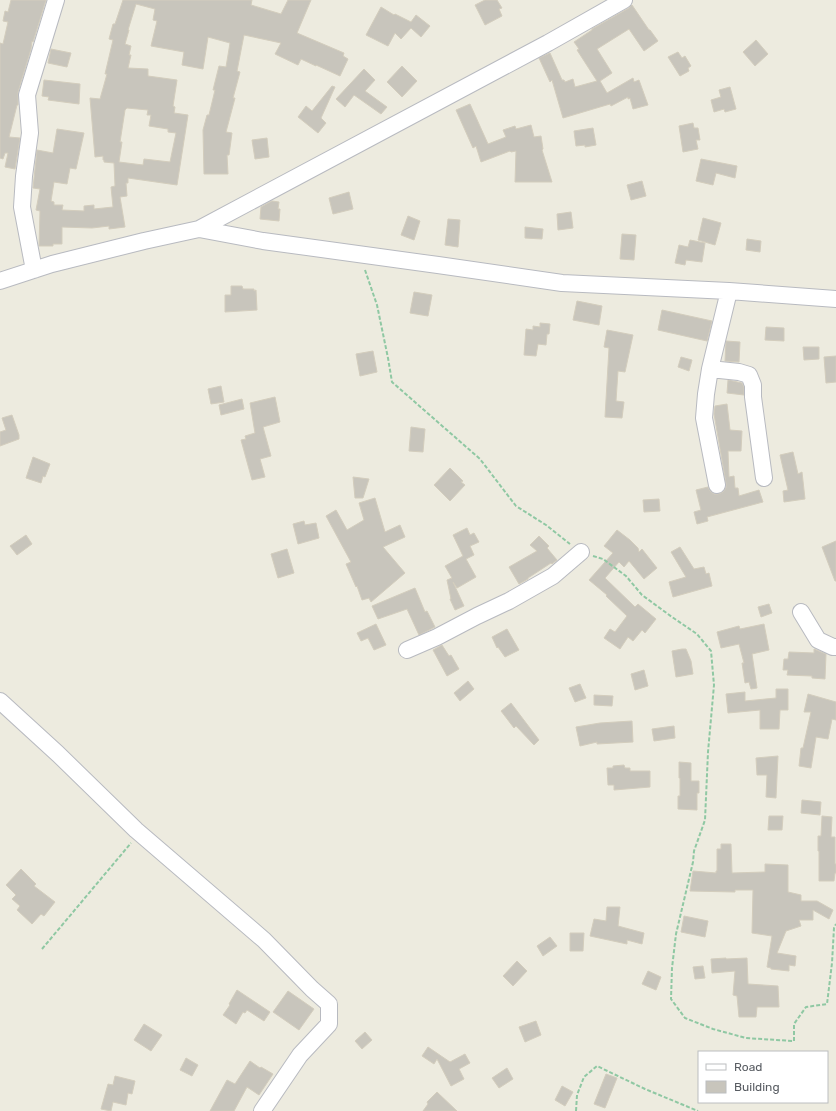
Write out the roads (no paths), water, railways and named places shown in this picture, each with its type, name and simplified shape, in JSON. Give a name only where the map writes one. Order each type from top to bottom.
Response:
[{"type":"street","points":[[34,270],[22,208],[24,176],[30,133],[27,94],[56,0]]},
{"type":"street","points":[[0,281],[52,264],[199,229],[542,46],[624,0]]},
{"type":"street","points":[[199,229],[263,242],[562,283],[836,299]]},
{"type":"street","points":[[717,485],[704,418],[710,369],[729,292]]},
{"type":"street","points":[[710,369],[739,372],[749,376],[753,385],[764,478]]},
{"type":"street","points":[[407,650],[437,637],[509,601],[553,576],[581,552]]},
{"type":"street","points":[[801,612],[818,640],[836,647]]},
{"type":"street","points":[[0,701],[58,754],[139,833],[264,940],[329,1004],[329,1024],[300,1055],[262,1111]]}]
